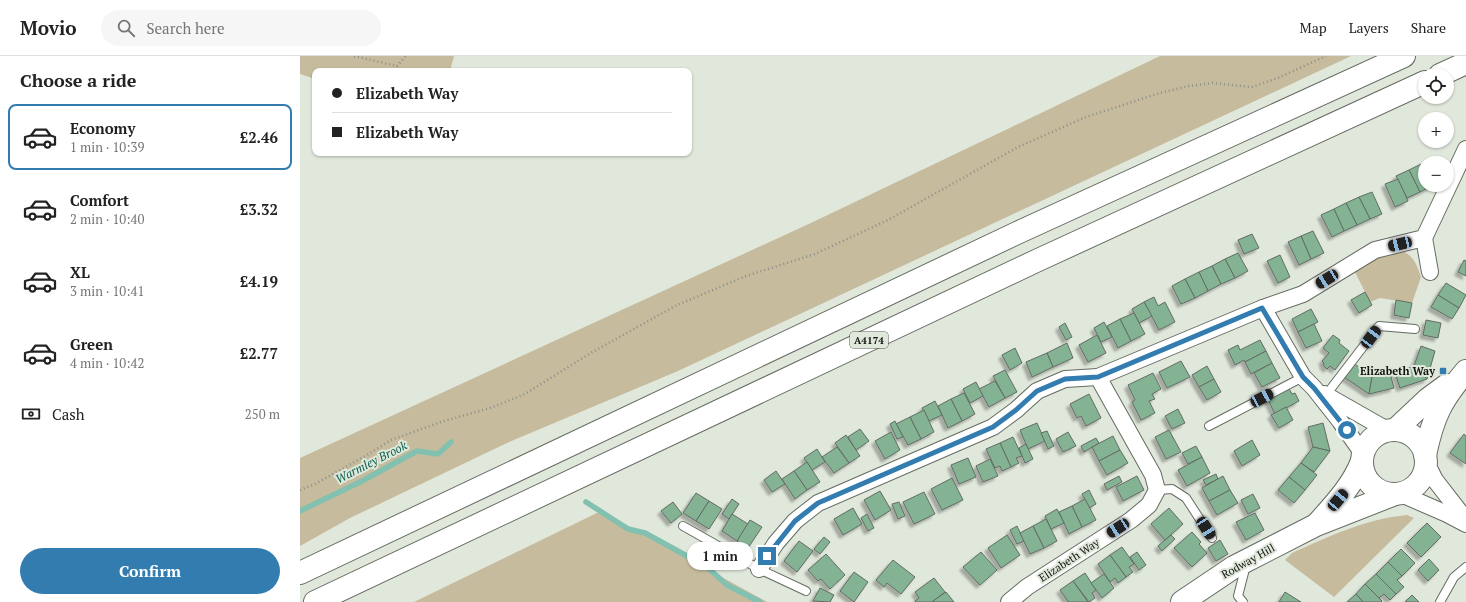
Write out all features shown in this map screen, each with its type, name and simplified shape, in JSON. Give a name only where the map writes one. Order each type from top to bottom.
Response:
[{"type":"main road","points":[[300,573],[1018,233],[1404,56]]},
{"type":"main road","points":[[1454,69],[1466,63]]},
{"type":"main road","name":"A4174","points":[[315,602],[1044,258],[1418,85]]},
{"type":"main road","points":[[1465,372],[1440,405],[1430,431],[1423,476],[1417,485],[1398,494],[1383,492],[1370,483],[1364,472],[1363,458],[1370,441],[1379,434],[1392,430],[1428,399],[1465,372]]},
{"type":"main road","points":[[1392,430],[1404,432],[1414,437],[1422,447],[1426,458]]},
{"type":"main road","name":"Rodway Hill","points":[[1316,525],[1346,490],[1357,474],[1363,458]]},
{"type":"main road","name":"Rodway Hill","points":[[1182,602],[1247,560],[1316,525],[1398,494]]},
{"type":"street","points":[[1430,272],[1424,238],[1466,149]]},
{"type":"street","points":[[759,569],[776,543],[795,521],[818,503],[993,427],[1016,410],[1037,391],[1065,379],[1098,377],[1262,308],[1303,294],[1375,250],[1424,238]]},
{"type":"street","points":[[1262,308],[1363,458]]},
{"type":"street","points":[[1098,377],[1153,475],[1157,490]]},
{"type":"street","points":[[1314,387],[1392,430]]},
{"type":"street","points":[[1426,458],[1435,480],[1466,520]]},
{"type":"street","name":"Elizabeth Way","points":[[1009,602],[1027,587],[1130,520],[1148,505],[1157,490]]},
{"type":"street","points":[[1398,494],[1447,514],[1466,524]]},
{"type":"lane","points":[[1209,426],[1314,387],[1380,326],[1415,328]]},
{"type":"lane","points":[[1157,490],[1172,489],[1186,498],[1212,538]]},
{"type":"lane","points":[[683,526],[759,569],[806,591]]},
{"type":"lane","points":[[1243,602],[1238,596],[1247,560]]},
{"type":"lane","points":[[1440,602],[1454,577],[1466,567]]},
{"type":"path","points":[[354,56],[397,66],[406,56]]},
{"type":"path","points":[[300,490],[315,484],[361,459],[390,440],[441,422],[493,407],[525,394],[589,354],[677,305],[746,276],[814,254],[888,220],[1018,147],[1086,117],[1160,93],[1188,86],[1212,83],[1252,87],[1278,78],[1326,56]]},
{"type":"shaded area","points":[[300,56],[454,56],[451,68],[312,68],[312,78],[300,74]]},
{"type":"shaded area","points":[[1160,56],[1351,56],[678,371],[509,442],[350,518],[300,546],[300,458],[813,222]]},
{"type":"shaded area","points":[[1402,251],[1412,258],[1421,277],[1412,303],[1380,298],[1370,302],[1355,272],[1377,258]]},
{"type":"shaded area","points":[[601,511],[767,602],[414,602]]},
{"type":"shaded area","points":[[1407,515],[1414,518],[1334,597],[1285,560],[1292,553],[1348,529],[1377,520]]},
{"type":"building","points":[[1418,166],[1418,188],[1409,170]]},
{"type":"building","points":[[1409,170],[1418,188],[1418,192],[1420,192],[1407,198],[1396,176]]},
{"type":"building","points":[[1398,179],[1408,201],[1395,207],[1385,184]]},
{"type":"building","points":[[1372,192],[1382,214],[1370,219],[1359,197]]},
{"type":"building","points":[[1359,197],[1370,219],[1357,225],[1346,203]]},
{"type":"building","points":[[1346,203],[1357,225],[1344,231],[1334,209]]},
{"type":"building","points":[[1334,209],[1344,231],[1332,237],[1321,215]]},
{"type":"building","points":[[1313,231],[1324,253],[1311,259],[1301,236]]},
{"type":"building","points":[[1252,234],[1259,248],[1244,254],[1238,240]]},
{"type":"building","points":[[1301,236],[1311,259],[1299,265],[1288,242]]},
{"type":"building","points":[[1238,253],[1248,271],[1235,278],[1225,259]]},
{"type":"building","points":[[1280,255],[1290,277],[1278,283],[1267,261]]},
{"type":"building","points":[[1225,259],[1235,278],[1221,284],[1212,266]]},
{"type":"building","points":[[1464,260],[1466,261],[1466,276],[1458,272]]},
{"type":"building","points":[[1212,266],[1221,284],[1208,291],[1199,272]]},
{"type":"building","points":[[1199,272],[1208,291],[1195,298],[1185,279]]},
{"type":"building","points":[[1185,279],[1195,298],[1181,304],[1172,286]]},
{"type":"building","points":[[1446,283],[1466,295],[1459,308],[1438,295]]},
{"type":"building","points":[[1365,292],[1372,305],[1359,313],[1351,300]]},
{"type":"building","points":[[1438,295],[1459,308],[1452,319],[1431,307]]},
{"type":"building","points":[[1154,297],[1158,306],[1165,302],[1175,322],[1159,330],[1144,302]]},
{"type":"building","points":[[1396,300],[1412,303],[1409,318],[1394,315]]},
{"type":"building","points":[[1144,302],[1152,316],[1139,323],[1132,309]]},
{"type":"building","points":[[1311,309],[1318,322],[1298,332],[1292,319]]},
{"type":"building","points":[[1134,313],[1145,334],[1131,341],[1120,319]]},
{"type":"building","points":[[1120,319],[1131,341],[1118,348],[1107,326]]},
{"type":"building","points":[[1426,320],[1441,323],[1438,338],[1423,335]]},
{"type":"building","points":[[1104,322],[1112,337],[1101,342],[1094,328]]},
{"type":"building","points":[[1065,323],[1072,337],[1066,340],[1059,327]]},
{"type":"building","points":[[1314,324],[1322,341],[1306,348],[1298,332]]},
{"type":"building","points":[[1097,335],[1106,353],[1088,362],[1079,345]]},
{"type":"building","points":[[1333,335],[1340,340],[1339,343],[1349,351],[1335,370],[1330,366],[1327,369],[1323,365],[1324,363],[1322,361],[1329,353],[1323,348]]},
{"type":"building","points":[[1260,340],[1266,351],[1245,362],[1244,360],[1235,365],[1228,350],[1238,345],[1240,350]]},
{"type":"building","points":[[1067,343],[1073,358],[1053,367],[1047,353]]},
{"type":"building","points":[[1421,346],[1435,351],[1427,379],[1414,366]]},
{"type":"building","points":[[1015,348],[1022,363],[1010,370],[1002,355]]},
{"type":"building","points":[[1266,351],[1272,363],[1251,374],[1245,362]]},
{"type":"building","points":[[1047,353],[1053,367],[1032,377],[1026,362]]},
{"type":"building","points":[[1181,361],[1190,377],[1167,388],[1159,372]]},
{"type":"building","points":[[1272,363],[1280,378],[1262,387],[1254,373]]},
{"type":"building","points":[[1355,364],[1372,377],[1369,394],[1344,377]]},
{"type":"building","points":[[1207,366],[1214,379],[1199,387],[1192,375]]},
{"type":"building","points":[[1414,366],[1427,379],[1400,388],[1395,373]]},
{"type":"building","points":[[1005,370],[1017,392],[1005,398],[993,376]]},
{"type":"building","points":[[1153,373],[1161,389],[1152,394],[1155,399],[1149,401],[1155,413],[1141,420],[1132,402],[1135,400],[1128,385]]},
{"type":"building","points":[[1390,373],[1394,388],[1369,394],[1372,377]]},
{"type":"building","points":[[1214,379],[1221,392],[1207,400],[1199,387]]},
{"type":"building","points":[[995,381],[1005,398],[989,407],[979,389]]},
{"type":"building","points":[[976,382],[983,396],[970,403],[963,389]]},
{"type":"building","points":[[1288,387],[1292,394],[1295,393],[1299,401],[1275,414],[1267,398]]},
{"type":"building","points":[[964,393],[975,414],[962,421],[951,399]]},
{"type":"building","points":[[1089,394],[1101,418],[1086,426],[1081,416],[1077,418],[1070,404]]},
{"type":"building","points":[[951,399],[962,421],[948,428],[938,406]]},
{"type":"building","points":[[935,401],[942,415],[929,421],[922,408]]},
{"type":"building","points":[[1286,407],[1293,420],[1279,428],[1271,415]]},
{"type":"building","points":[[1178,409],[1185,423],[1172,429],[1165,416]]},
{"type":"building","points":[[924,410],[934,432],[921,439],[910,417]]},
{"type":"building","points":[[910,417],[921,439],[908,445],[896,424]]},
{"type":"building","points":[[895,421],[903,437],[897,439],[890,424]]},
{"type":"building","points":[[1037,423],[1045,441],[1028,449],[1020,430]]},
{"type":"building","points":[[1323,423],[1330,451],[1313,447],[1308,427]]},
{"type":"building","points":[[860,429],[869,441],[856,450],[848,437]]},
{"type":"building","points":[[1169,430],[1181,452],[1166,459],[1155,437]]},
{"type":"building","points":[[1047,431],[1054,446],[1048,449],[1041,433]]},
{"type":"building","points":[[891,432],[900,450],[885,459],[875,441]]},
{"type":"building","points":[[1068,432],[1076,446],[1063,452],[1056,439]]},
{"type":"building","points":[[1464,434],[1466,436],[1466,464],[1450,453]]},
{"type":"building","points":[[846,435],[860,456],[849,463],[835,443]]},
{"type":"building","points":[[1113,436],[1120,450],[1099,461],[1092,447]]},
{"type":"building","points":[[1013,437],[1022,456],[1016,458],[1019,463],[1011,467],[1000,443]]},
{"type":"building","points":[[1096,438],[1099,443],[1084,452],[1081,446]]},
{"type":"building","points":[[1252,440],[1260,455],[1242,466],[1234,451]]},
{"type":"building","points":[[1000,443],[1011,467],[1002,471],[1000,466],[995,468],[986,449]]},
{"type":"building","points":[[1026,444],[1033,459],[1025,463],[1019,448]]},
{"type":"building","points":[[1196,446],[1202,457],[1188,464],[1182,453]]},
{"type":"building","points":[[837,447],[849,463],[834,473],[822,457]]},
{"type":"building","points":[[1313,447],[1330,451],[1314,472],[1301,463]]},
{"type":"building","points":[[817,449],[825,462],[812,470],[804,458]]},
{"type":"building","points":[[1120,450],[1128,463],[1107,475],[1099,461]]},
{"type":"building","points":[[1202,457],[1210,473],[1187,486],[1178,470]]},
{"type":"building","points":[[968,458],[976,477],[959,484],[951,465]]},
{"type":"building","points":[[990,459],[998,476],[983,482],[976,466]]},
{"type":"building","points":[[807,462],[820,482],[807,490],[794,471]]},
{"type":"building","points":[[1301,463],[1317,475],[1305,490],[1289,477]]},
{"type":"building","points":[[776,471],[785,484],[772,492],[764,480]]},
{"type":"building","points":[[794,471],[807,490],[795,499],[782,479]]},
{"type":"building","points":[[1216,474],[1218,479],[1206,485],[1203,480]]},
{"type":"building","points":[[1119,476],[1122,482],[1107,490],[1104,484]]},
{"type":"building","points":[[1137,476],[1144,490],[1123,501],[1116,487]]},
{"type":"building","points":[[1223,476],[1230,490],[1209,501],[1202,488]]},
{"type":"building","points":[[1289,477],[1305,490],[1294,503],[1278,490]]},
{"type":"building","points":[[952,478],[963,500],[942,510],[931,489]]},
{"type":"building","points":[[1089,490],[1096,504],[1089,508],[1082,494]]},
{"type":"building","points":[[1230,490],[1238,503],[1217,515],[1209,501]]},
{"type":"building","points":[[880,491],[891,510],[875,520],[864,500]]},
{"type":"building","points":[[924,492],[935,514],[914,524],[903,502]]},
{"type":"building","points":[[696,493],[709,501],[696,521],[683,513]]},
{"type":"building","points":[[1253,494],[1260,508],[1248,514],[1241,500]]},
{"type":"building","points":[[732,499],[739,504],[729,519],[722,514]]},
{"type":"building","points":[[1085,499],[1096,520],[1082,527],[1072,506]]},
{"type":"building","points":[[709,501],[722,509],[709,529],[696,521]]},
{"type":"building","points":[[673,502],[682,514],[671,523],[661,511]]},
{"type":"building","points":[[899,502],[905,516],[898,519],[892,504]]},
{"type":"building","points":[[1072,506],[1082,527],[1069,534],[1059,512]]},
{"type":"building","points":[[853,508],[862,524],[843,535],[834,519]]},
{"type":"building","points":[[1169,508],[1183,524],[1165,540],[1151,524]]},
{"type":"building","points":[[1057,509],[1064,523],[1051,529],[1045,516]]},
{"type":"building","points":[[1255,513],[1264,530],[1246,540],[1236,522]]},
{"type":"building","points":[[732,514],[748,524],[737,541],[722,531]]},
{"type":"building","points":[[867,514],[874,528],[868,531],[861,518]]},
{"type":"building","points":[[1046,519],[1057,541],[1044,548],[1033,526]]},
{"type":"building","points":[[750,520],[762,527],[748,548],[737,541]]},
{"type":"building","points":[[1427,523],[1441,537],[1421,557],[1407,543]]},
{"type":"building","points":[[1017,526],[1024,541],[1017,544],[1010,530]]},
{"type":"building","points":[[1033,526],[1044,548],[1030,554],[1020,533]]},
{"type":"building","points":[[1192,532],[1201,542],[1199,544],[1207,553],[1192,567],[1174,548]]},
{"type":"building","points":[[1007,535],[1020,555],[1001,568],[988,548]]},
{"type":"building","points":[[1171,535],[1175,539],[1162,551],[1158,546]]},
{"type":"building","points":[[824,537],[830,542],[820,554],[814,549]]},
{"type":"building","points":[[1220,540],[1228,554],[1216,561],[1208,548]]},
{"type":"building","points":[[799,541],[813,551],[797,572],[784,561]]},
{"type":"building","points":[[1122,547],[1134,564],[1129,567],[1133,572],[1126,577],[1110,555]]},
{"type":"building","points":[[1401,549],[1415,563],[1402,576],[1388,562]]},
{"type":"building","points":[[981,552],[997,570],[980,585],[963,567]]},
{"type":"building","points":[[1137,552],[1146,565],[1139,570],[1130,557]]},
{"type":"building","points":[[826,554],[845,575],[830,589],[821,579],[818,581],[808,570]]},
{"type":"building","points":[[1110,555],[1126,577],[1118,583],[1115,578],[1110,582],[1098,564]]},
{"type":"building","points":[[1429,559],[1439,570],[1428,581],[1418,570]]},
{"type":"building","points":[[893,560],[915,577],[901,594],[887,583],[884,587],[876,580]]},
{"type":"building","points":[[1388,562],[1402,576],[1397,580],[1404,587],[1396,594],[1376,574]]},
{"type":"building","points":[[854,572],[868,582],[854,602],[840,591]]},
{"type":"building","points":[[1085,573],[1096,590],[1092,593],[1095,598],[1089,602],[1073,581]]},
{"type":"building","points":[[1104,574],[1114,588],[1102,598],[1091,583]]},
{"type":"building","points":[[1376,574],[1396,594],[1390,600],[1384,594],[1379,598],[1365,584]]},
{"type":"building","points":[[934,578],[945,592],[932,602],[916,602],[915,601],[919,598],[915,592]]},
{"type":"building","points":[[1073,581],[1088,602],[1068,602],[1060,590]]},
{"type":"building","points":[[1365,584],[1382,601],[1381,602],[1363,602],[1356,594]]},
{"type":"building","points":[[820,588],[834,595],[830,602],[813,601]]},
{"type":"building","points":[[946,592],[954,602],[933,601]]},
{"type":"building","points":[[1285,592],[1301,602],[1279,602]]},
{"type":"building","points":[[1356,594],[1363,602],[1347,602]]},
{"type":"building","points":[[1412,595],[1419,602],[1405,602]]},
{"type":"waterway","name":"Warmley Brook","points":[[300,511],[362,481],[417,451],[438,454],[451,442]]},
{"type":"waterway","name":"Warmley Brook","points":[[586,502],[628,529],[645,533],[707,567],[727,585],[760,602]]},
{"type":"place","name":"Elizabeth Way","points":[[1443,371]]},
{"type":"route","points":[[767,556],[795,521],[818,503],[993,427],[1016,410],[1037,391],[1065,379],[1098,377],[1262,308],[1303,377],[1314,388],[1347,430]]}]
